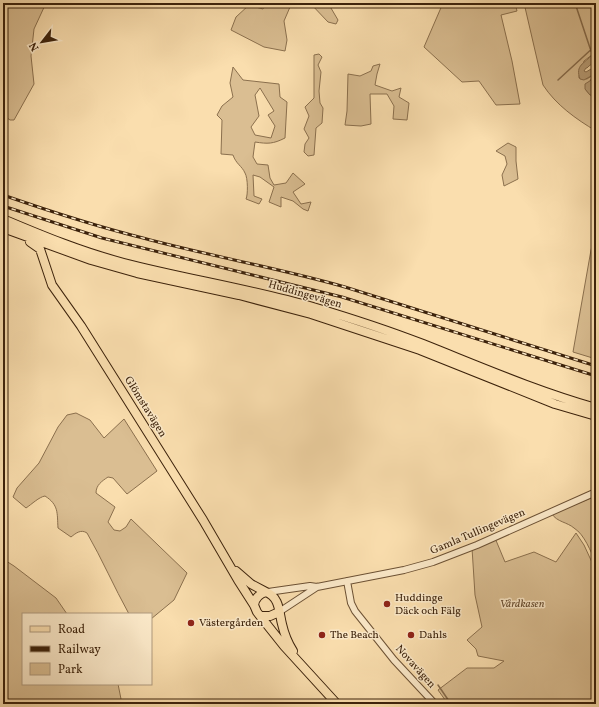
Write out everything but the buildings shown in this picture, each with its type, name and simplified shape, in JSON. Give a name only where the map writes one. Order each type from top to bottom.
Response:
[{"type":"main road","name":"Huddingevägen","points":[[3,219],[86,252],[124,263],[252,291],[368,324],[512,381],[557,397],[596,408]]},
{"type":"main road","name":"Huddingevägen","points":[[3,228],[52,247],[136,273],[239,295],[311,314],[420,350],[547,401],[596,416]]},
{"type":"main road","name":"Glömstavägen","points":[[17,234],[40,249],[46,264],[47,274],[55,289],[81,326],[228,561],[257,612],[284,646],[337,704]]},
{"type":"main road","points":[[46,264],[52,247],[48,238]]},
{"type":"main road","name":"Glömstavägen","points":[[228,561],[245,579],[275,598],[290,647],[300,664]]},
{"type":"main road","points":[[254,605],[257,596],[267,592]]},
{"type":"main road","points":[[261,616],[270,616],[279,612]]},
{"type":"street","name":"Gamla Tullingevägen","points":[[267,592],[310,586],[317,587],[404,570],[438,561],[596,492]]},
{"type":"street","name":"Novavägen","points":[[347,581],[351,603],[355,611],[394,660],[435,704]]},
{"type":"street","name":"Gamla Tullingevägen","points":[[279,612],[317,587]]},
{"type":"green space","points":[[3,3],[46,3],[34,29],[31,56],[34,84],[14,120],[10,120],[3,115]]},
{"type":"green space","points":[[266,3],[283,3],[290,7],[284,21],[287,40],[285,51],[264,47],[231,30],[236,17],[249,5],[263,9]]},
{"type":"green space","points":[[310,3],[328,3],[338,20],[336,24],[328,22]]},
{"type":"green space","points":[[443,3],[515,3],[517,11],[501,15],[520,104],[496,105],[479,81],[462,82],[424,47]]},
{"type":"green space","points":[[524,3],[596,3],[596,51],[595,49],[593,54],[584,61],[579,78],[587,79],[596,73],[596,77],[591,79],[586,90],[590,95],[596,95],[596,131],[567,111],[554,99],[543,85]]},
{"type":"green space","points":[[319,54],[322,57],[318,65],[321,72],[319,91],[320,103],[323,108],[322,123],[316,128],[314,155],[308,156],[304,152],[305,144],[309,138],[304,129],[309,116],[305,107],[314,98],[314,55]]},
{"type":"green space","points":[[380,64],[375,85],[392,91],[401,88],[399,97],[409,103],[407,120],[393,119],[394,106],[387,94],[370,94],[371,124],[361,126],[345,125],[348,74],[360,76],[371,71],[373,66]]},
{"type":"green space","points":[[233,67],[243,80],[279,84],[280,97],[287,102],[285,138],[270,143],[255,142],[253,157],[257,164],[268,165],[270,178],[274,185],[286,183],[293,173],[305,184],[293,192],[301,204],[311,202],[308,211],[293,201],[281,197],[281,207],[269,202],[274,187],[260,177],[253,175],[254,196],[262,199],[259,204],[246,199],[247,182],[244,171],[233,155],[221,154],[222,120],[217,115],[222,106],[233,97],[230,83]],"holes":[[[260,88],[274,111],[268,115],[275,126],[271,138],[255,135],[251,127],[259,116],[255,95]]]},
{"type":"green space","points":[[508,143],[516,147],[518,179],[504,186],[502,175],[507,164],[505,156],[496,151]]},
{"type":"green space","points":[[596,232],[596,359],[573,352],[591,250]]},
{"type":"green space","points":[[76,413],[90,420],[104,438],[124,419],[157,471],[127,494],[113,478],[108,477],[98,485],[96,490],[96,493],[115,507],[108,522],[114,530],[120,531],[126,527],[131,519],[187,573],[174,600],[152,618],[152,613],[128,613],[87,533],[81,531],[71,537],[58,528],[55,506],[50,499],[45,496],[38,499],[26,508],[13,497],[17,488],[39,463],[58,427],[67,415]]},
{"type":"green space","points":[[596,496],[596,562],[578,531],[557,519],[552,514]]},
{"type":"green space","name":"Vårdkasen","points":[[576,533],[584,545],[596,571],[596,704],[448,704],[438,690],[467,668],[494,668],[504,661],[478,656],[476,649],[467,640],[482,627],[475,595],[472,548],[495,538],[505,562],[534,552],[556,562]]},
{"type":"green space","points":[[3,559],[56,598],[66,613],[22,613],[22,685],[118,685],[122,704],[3,704],[3,679],[6,677],[6,665],[3,658]]},
{"type":"shaded area","points":[[595,48],[596,61],[584,71],[586,72],[596,66],[596,73],[584,80],[580,79],[579,71],[581,65],[593,54],[591,51]]},
{"type":"shaded area","points":[[596,77],[596,82],[591,87],[596,86],[596,95],[590,95],[585,89],[585,84]]},
{"type":"waterway","points":[[575,3],[591,51]]},
{"type":"waterway","points":[[558,80],[596,45]]},
{"type":"waterway","points":[[438,685],[451,704]]},
{"type":"railway","points":[[3,195],[72,218],[125,233],[193,251],[345,287],[596,366]]},
{"type":"railway","points":[[3,206],[102,238],[342,297],[596,376]]},
{"type":"place","name":"Huddinge Däck och Fälg","points":[[387,604]]},
{"type":"place","name":"Västergården","points":[[191,623]]},
{"type":"place","name":"The Beach","points":[[322,635]]},
{"type":"place","name":"Dahls","points":[[411,635]]}]
